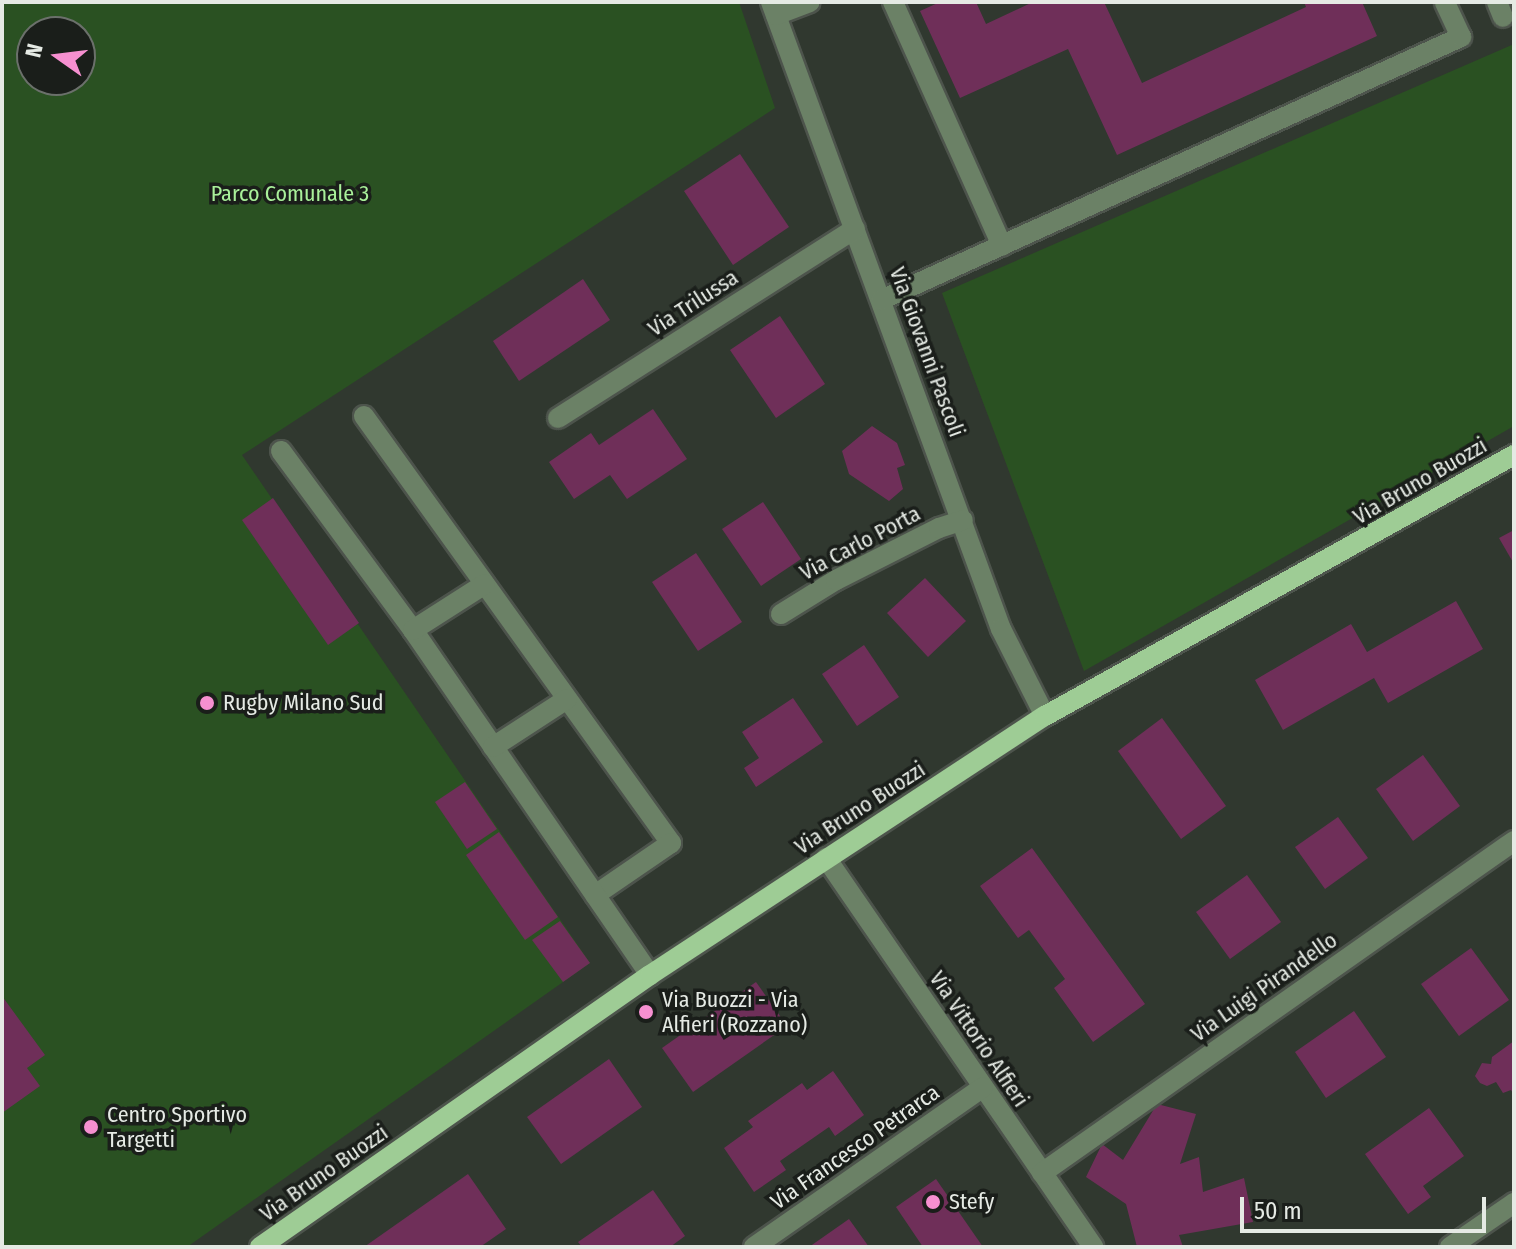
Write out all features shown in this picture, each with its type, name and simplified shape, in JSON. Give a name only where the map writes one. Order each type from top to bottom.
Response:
[{"type":"main road","name":"Via Bruno Buozzi","points":[[260,1247],[650,975],[1045,716],[1514,455]]},
{"type":"street","points":[[774,9],[810,2]]},
{"type":"street","points":[[893,2],[1002,246]]},
{"type":"street","points":[[881,300],[1461,37],[1445,2]]},
{"type":"street","name":"Via Giovanni Pascoli","points":[[774,9],[1001,629],[1045,716]]},
{"type":"street","name":"Via Trilussa","points":[[558,418],[855,229]]},
{"type":"street","points":[[364,416],[671,843],[595,895]]},
{"type":"street","points":[[281,451],[413,630],[650,975]]},
{"type":"street","name":"Via Carlo Porta","points":[[781,614],[836,580],[939,528],[963,520]]},
{"type":"street","points":[[413,630],[485,584]]},
{"type":"street","points":[[493,747],[567,699]]},
{"type":"street","name":"Via Luigi Pirandello","points":[[1042,1173],[1514,841]]},
{"type":"street","name":"Via Vittorio Alfieri","points":[[826,858],[1093,1247]]},
{"type":"street","name":"Via Francesco Petrarca","points":[[754,1247],[983,1087]]},
{"type":"street","points":[[1450,1247],[1514,1203]]},
{"type":"green space","name":"Parco Comunale 3","points":[[2,2],[739,2],[775,108],[242,455],[590,963],[187,1247],[2,1247]]},
{"type":"green space","points":[[1514,44],[1514,426],[1084,671],[942,293]]},
{"type":"building","points":[[940,2],[976,2],[986,24],[1033,2],[1104,2],[1142,83],[1306,7],[1304,2],[1362,2],[1377,36],[1117,155],[1068,49],[960,98],[920,11]]},
{"type":"building","points":[[740,154],[789,227],[733,265],[684,191]]},
{"type":"building","points":[[583,279],[610,320],[519,381],[493,341]]},
{"type":"building","points":[[780,316],[825,384],[776,418],[730,350]]},
{"type":"building","points":[[653,409],[687,459],[627,499],[610,475],[574,499],[549,462],[591,433],[599,445]]},
{"type":"building","points":[[872,426],[897,443],[905,465],[897,468],[903,489],[889,501],[849,474],[842,451]]},
{"type":"building","points":[[273,498],[359,623],[328,645],[242,520]]},
{"type":"building","points":[[763,502],[801,559],[761,586],[722,529]]},
{"type":"building","points":[[1514,530],[1514,564],[1499,538]]},
{"type":"building","points":[[696,553],[742,622],[698,651],[652,582]]},
{"type":"building","points":[[925,578],[966,621],[928,657],[887,613]]},
{"type":"building","points":[[1456,601],[1483,649],[1388,703],[1374,678],[1283,730],[1255,680],[1351,624],[1367,652]]},
{"type":"building","points":[[864,645],[899,697],[857,726],[822,674]]},
{"type":"building","points":[[793,698],[823,742],[756,787],[744,768],[759,758],[742,732]]},
{"type":"building","points":[[1162,718],[1226,806],[1181,839],[1118,751]]},
{"type":"building","points":[[1423,755],[1460,806],[1413,841],[1376,789]]},
{"type":"building","points":[[465,782],[497,829],[467,849],[435,802]]},
{"type":"building","points":[[1338,817],[1368,858],[1325,889],[1295,847]]},
{"type":"building","points":[[499,832],[558,917],[525,940],[466,855]]},
{"type":"building","points":[[1032,848],[1145,1004],[1093,1042],[1054,988],[1065,979],[1029,930],[1018,938],[980,886]]},
{"type":"building","points":[[1247,875],[1281,922],[1230,959],[1196,912]]},
{"type":"building","points":[[560,921],[590,963],[563,982],[532,940]]},
{"type":"building","points":[[1471,948],[1509,1000],[1459,1036],[1421,984]]},
{"type":"building","points":[[756,982],[787,1026],[693,1092],[662,1048]]},
{"type":"building","points":[[2,996],[45,1055],[27,1068],[40,1086],[2,1113]]},
{"type":"building","points":[[1354,1011],[1386,1057],[1326,1098],[1295,1052]]},
{"type":"building","points":[[1514,1041],[1514,1095],[1511,1090],[1503,1093],[1496,1082],[1487,1086],[1480,1083],[1475,1076],[1482,1063],[1491,1064],[1492,1057]]},
{"type":"building","points":[[609,1059],[642,1107],[561,1164],[527,1117]]},
{"type":"building","points":[[833,1071],[864,1115],[835,1136],[829,1127],[780,1161],[786,1170],[754,1192],[724,1148],[753,1127],[748,1121],[802,1083],[807,1090]]},
{"type":"building","points":[[1157,1104],[1196,1114],[1180,1164],[1199,1157],[1203,1192],[1244,1178],[1253,1222],[1179,1235],[1183,1247],[1137,1247],[1126,1204],[1086,1177],[1102,1144],[1123,1160]]},
{"type":"building","points":[[1429,1108],[1464,1156],[1423,1186],[1431,1197],[1408,1214],[1365,1154]]},
{"type":"building","points":[[468,1174],[506,1229],[480,1247],[364,1247]]},
{"type":"building","points":[[936,1179],[983,1247],[923,1247],[896,1207]]},
{"type":"building","points":[[653,1190],[685,1236],[670,1247],[582,1247],[578,1242]]},
{"type":"building","points":[[849,1219],[869,1247],[809,1247]]},
{"type":"place","name":"Rugby Milano Sud","points":[[207,703]]},
{"type":"place","name":"Via Buozzi - Via Alfieri (Rozzano)","points":[[646,1012]]},
{"type":"place","name":"Centro Sportivo Targetti","points":[[91,1127]]},
{"type":"place","name":"Stefy","points":[[933,1202]]}]
